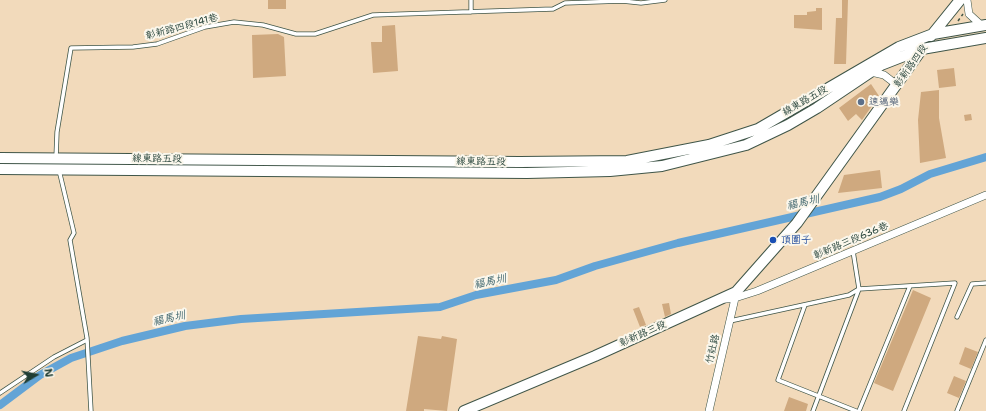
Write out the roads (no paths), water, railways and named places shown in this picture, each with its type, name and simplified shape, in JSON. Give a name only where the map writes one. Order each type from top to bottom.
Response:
[{"type":"main road","name":"彰新路四段","points":[[797,224],[922,49],[960,0]]},
{"type":"main road","name":"線東路五段","points":[[0,158],[520,162],[627,161],[709,145],[758,129],[899,47],[933,34],[984,25]]},
{"type":"main road","name":"線東路五段","points":[[0,170],[527,173],[610,172],[662,166],[746,145],[799,118],[882,65],[922,49],[986,38]]},
{"type":"main road","name":"彰新路三段","points":[[464,411],[722,299],[736,295],[797,224]]},
{"type":"street","points":[[967,0],[969,14],[984,25]]},
{"type":"street","points":[[871,72],[884,75],[897,86]]},
{"type":"street","name":"彰新路三段636巷","points":[[736,295],[853,252],[986,195]]},
{"type":"street","name":"竹社路","points":[[709,411],[736,295]]},
{"type":"lane","points":[[471,0],[471,12]]},
{"type":"lane","name":"彰新路四段141巷","points":[[56,158],[57,132],[72,48],[133,47],[156,44],[205,27],[234,22],[263,25],[296,34],[315,34],[373,15],[553,9],[565,3],[622,1],[641,3],[665,0]]},
{"type":"lane","points":[[56,158],[74,233],[70,240],[88,345],[91,411]]},
{"type":"lane","points":[[813,411],[859,289],[853,252]]},
{"type":"lane","points":[[730,321],[849,295],[859,289],[955,283],[904,411]]},
{"type":"lane","points":[[957,317],[972,284],[986,283]]},
{"type":"lane","points":[[859,411],[910,286]]},
{"type":"lane","points":[[805,305],[778,380],[856,411]]},
{"type":"lane","points":[[0,393],[54,357],[87,340]]},
{"type":"lane","points":[[957,411],[986,340]]},
{"type":"waterway","name":"福馬圳","points":[[0,405],[40,375],[71,358],[122,341],[185,326],[241,319],[440,307],[476,295],[556,280],[595,266],[678,243],[880,197],[901,189],[930,174],[986,157]]},
{"type":"place","name":"速邁樂","points":[[861,102]]},
{"type":"place","name":"頂圍子","points":[[773,240]]}]
